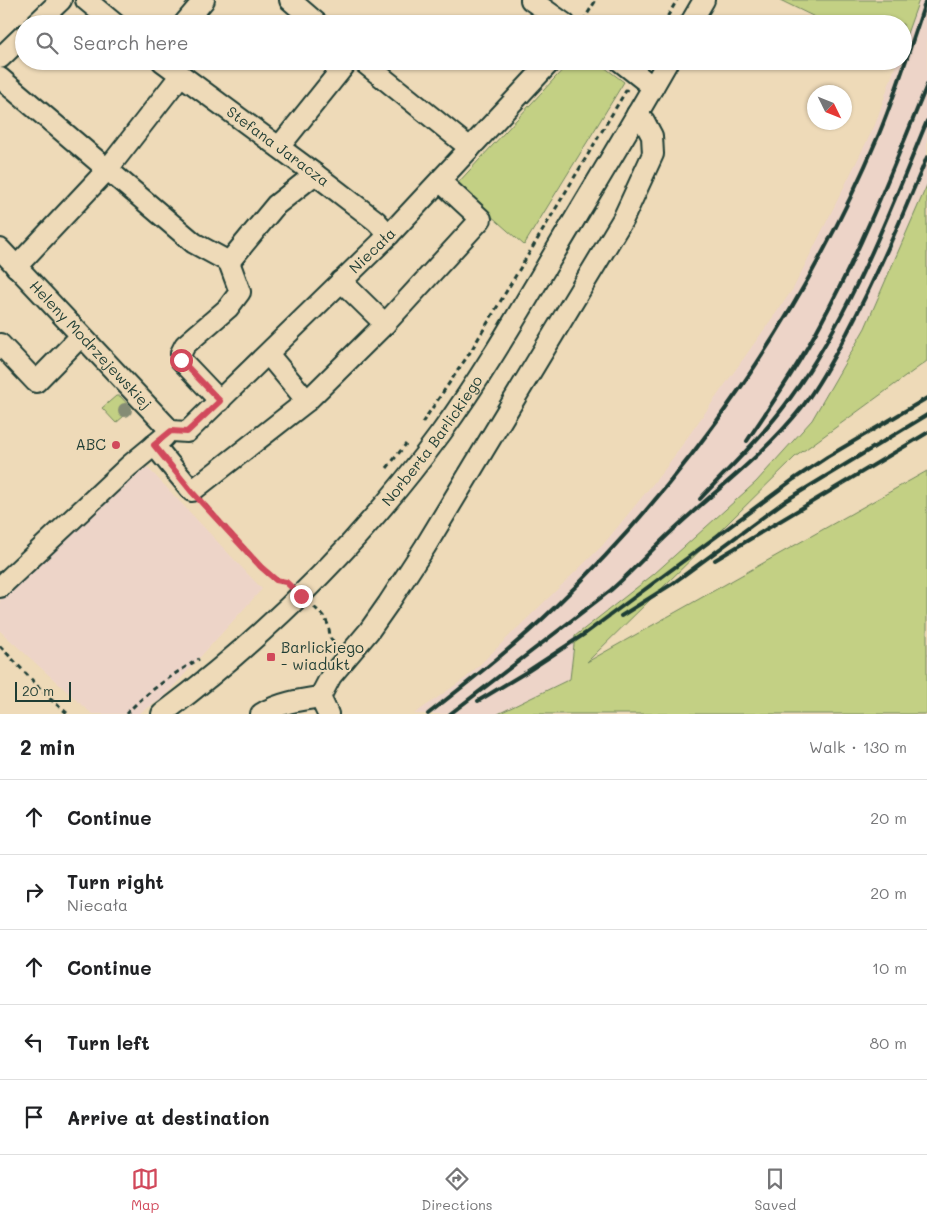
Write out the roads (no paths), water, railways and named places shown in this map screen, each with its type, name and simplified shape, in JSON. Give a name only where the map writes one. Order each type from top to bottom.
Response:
[{"type":"street","points":[[45,15],[61,0]]},
{"type":"street","points":[[86,0],[104,15]]},
{"type":"street","points":[[192,15],[204,0]]},
{"type":"street","points":[[290,0],[308,15]]},
{"type":"street","points":[[531,0],[553,15]]},
{"type":"street","points":[[695,15],[704,0]]},
{"type":"street","points":[[0,58],[15,44]]},
{"type":"street","name":"Stefana Jaracza","points":[[173,70],[279,147],[376,222],[389,235]]},
{"type":"street","points":[[279,147],[341,70]]},
{"type":"street","points":[[373,70],[470,148]]},
{"type":"street","name":"Niecała","points":[[0,587],[129,466],[154,445],[179,431],[220,401],[389,235],[543,70]]},
{"type":"street","points":[[632,70],[653,87]]},
{"type":"street","name":"Norberta Barlickiego","points":[[162,714],[306,600],[442,433],[483,372],[663,70]]},
{"type":"street","points":[[16,267],[107,170],[180,76]]},
{"type":"street","points":[[0,78],[194,243],[228,262],[240,292],[228,308],[185,345],[181,353],[181,360],[220,401]]},
{"type":"street","points":[[261,714],[269,709],[292,702],[324,706],[331,676],[369,631],[425,547],[622,219],[653,154],[652,136],[644,121],[636,114]]},
{"type":"street","points":[[228,262],[276,205],[314,174]]},
{"type":"street","points":[[154,445],[192,492],[307,401],[385,324],[481,219],[440,181]]},
{"type":"street","name":"Heleny Modrzejewskiej","points":[[0,249],[82,336],[179,431]]},
{"type":"street","points":[[341,281],[385,324]]},
{"type":"street","points":[[0,344],[36,382],[82,336]]},
{"type":"street","points":[[268,354],[307,401]]},
{"type":"railway","points":[[912,43],[926,0]]},
{"type":"railway","points":[[428,714],[524,636],[554,608],[605,556],[653,502],[698,446],[740,388],[780,327],[816,264],[849,200],[879,134],[903,70]]},
{"type":"railway","points":[[747,441],[805,352],[837,292],[878,204],[927,85]]},
{"type":"railway","points":[[700,499],[770,424],[791,397],[832,332],[867,263],[927,121]]},
{"type":"railway","points":[[450,714],[611,590],[673,530],[757,456],[788,424],[815,389],[858,312],[899,224],[927,157]]},
{"type":"railway","points":[[478,701],[586,633],[794,479],[827,457],[927,398]]},
{"type":"railway","points":[[621,616],[672,584],[785,501],[927,415]]},
{"type":"railway","points":[[715,560],[927,433]]},
{"type":"place","name":"ABC","points":[[116,445]]},
{"type":"place","name":"Barlickiego - wiadukt","points":[[271,657]]}]
